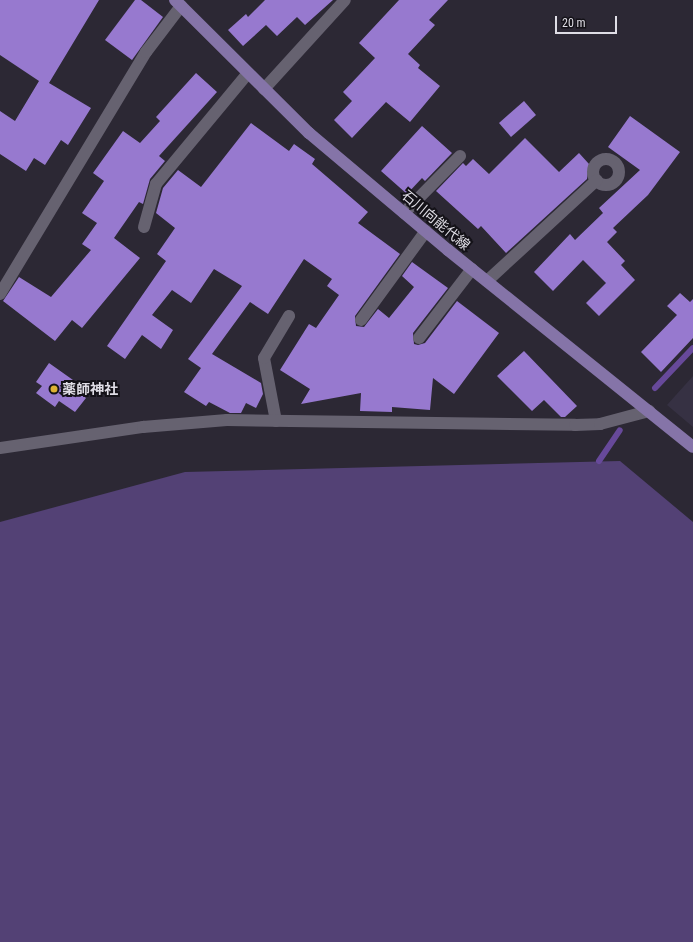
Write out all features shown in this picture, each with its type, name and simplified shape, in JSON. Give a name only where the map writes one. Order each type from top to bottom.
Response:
[{"type":"main road","name":"石川向能代線","points":[[178,3],[309,133],[472,269],[693,447]]},
{"type":"street","points":[[264,89],[345,0]]},
{"type":"street","points":[[0,294],[146,52],[178,3]]},
{"type":"street","points":[[144,226],[156,184],[248,73]]},
{"type":"street","points":[[404,213],[460,156]]},
{"type":"street","points":[[487,281],[597,180]]},
{"type":"street","points":[[361,320],[426,231]]},
{"type":"street","points":[[419,338],[472,269]]},
{"type":"street","points":[[276,421],[264,358],[289,316]]},
{"type":"street","points":[[0,448],[143,427],[227,420],[575,426],[600,424],[650,411]]},
{"type":"shaded area","points":[[693,376],[693,427],[667,405]]},
{"type":"shaded area","points":[[620,461],[693,522],[693,942],[0,942],[0,522],[185,472]]},
{"type":"building","points":[[0,0],[99,0],[49,83],[91,108],[68,145],[61,140],[45,165],[34,158],[26,171],[0,154],[0,111],[15,121],[39,81],[0,55]]},
{"type":"building","points":[[135,0],[141,0],[163,17],[132,60],[105,40]]},
{"type":"building","points":[[265,0],[333,0],[305,25],[297,17],[277,36],[266,25],[243,46],[228,30],[246,14],[248,17]]},
{"type":"building","points":[[399,0],[448,0],[429,20],[435,25],[408,54],[420,65],[418,68],[440,86],[410,122],[386,102],[352,138],[334,120],[352,101],[343,92],[375,58],[359,43]]},
{"type":"building","points":[[196,73],[217,92],[159,156],[165,161],[150,179],[143,204],[139,202],[114,238],[140,258],[82,328],[72,320],[55,341],[3,301],[19,277],[51,297],[91,250],[82,244],[97,223],[82,213],[104,181],[93,173],[123,131],[140,143],[160,121],[156,117]]},
{"type":"building","points":[[524,101],[536,115],[511,137],[499,123]]},
{"type":"building","points":[[630,116],[680,152],[648,195],[613,228],[617,232],[607,242],[625,261],[621,265],[635,280],[599,316],[586,303],[606,283],[583,260],[553,291],[534,272],[570,234],[575,240],[603,213],[599,208],[640,170],[608,147]]},
{"type":"building","points":[[251,123],[289,151],[294,144],[315,159],[312,164],[368,212],[358,223],[400,254],[355,316],[356,326],[364,327],[378,309],[389,318],[414,287],[402,276],[412,262],[448,288],[413,333],[414,344],[418,345],[425,343],[457,301],[499,333],[454,394],[433,378],[430,410],[392,407],[392,412],[360,411],[361,393],[301,404],[310,389],[280,370],[309,324],[316,328],[339,295],[327,286],[332,279],[304,259],[268,314],[250,302],[212,354],[261,383],[263,394],[256,408],[246,403],[241,413],[230,413],[209,402],[206,406],[184,392],[201,368],[188,359],[242,286],[214,269],[191,303],[172,290],[152,315],[173,330],[161,349],[142,335],[125,359],[107,346],[166,261],[157,254],[175,228],[156,213],[163,188],[178,170],[201,187]]},
{"type":"building","points":[[422,126],[452,153],[425,181],[422,178],[407,194],[381,171]]},
{"type":"building","points":[[525,138],[559,172],[579,153],[589,164],[587,179],[506,253],[481,226],[478,229],[436,191],[463,163],[466,166],[473,159],[489,174]]},
{"type":"building","points":[[680,293],[690,302],[693,299],[693,338],[661,372],[641,352],[677,315],[667,306]]},
{"type":"building","points":[[524,351],[577,406],[565,417],[561,417],[544,400],[532,411],[497,376]]},
{"type":"building","name":"薬師神社","points":[[49,363],[73,380],[69,385],[86,398],[75,412],[59,401],[55,407],[36,393],[42,386],[36,382]]},
{"type":"waterway","points":[[655,388],[693,348]]},
{"type":"waterway","points":[[599,461],[620,430]]},
{"type":"place","name":"薬師神社","points":[[54,389]]}]
